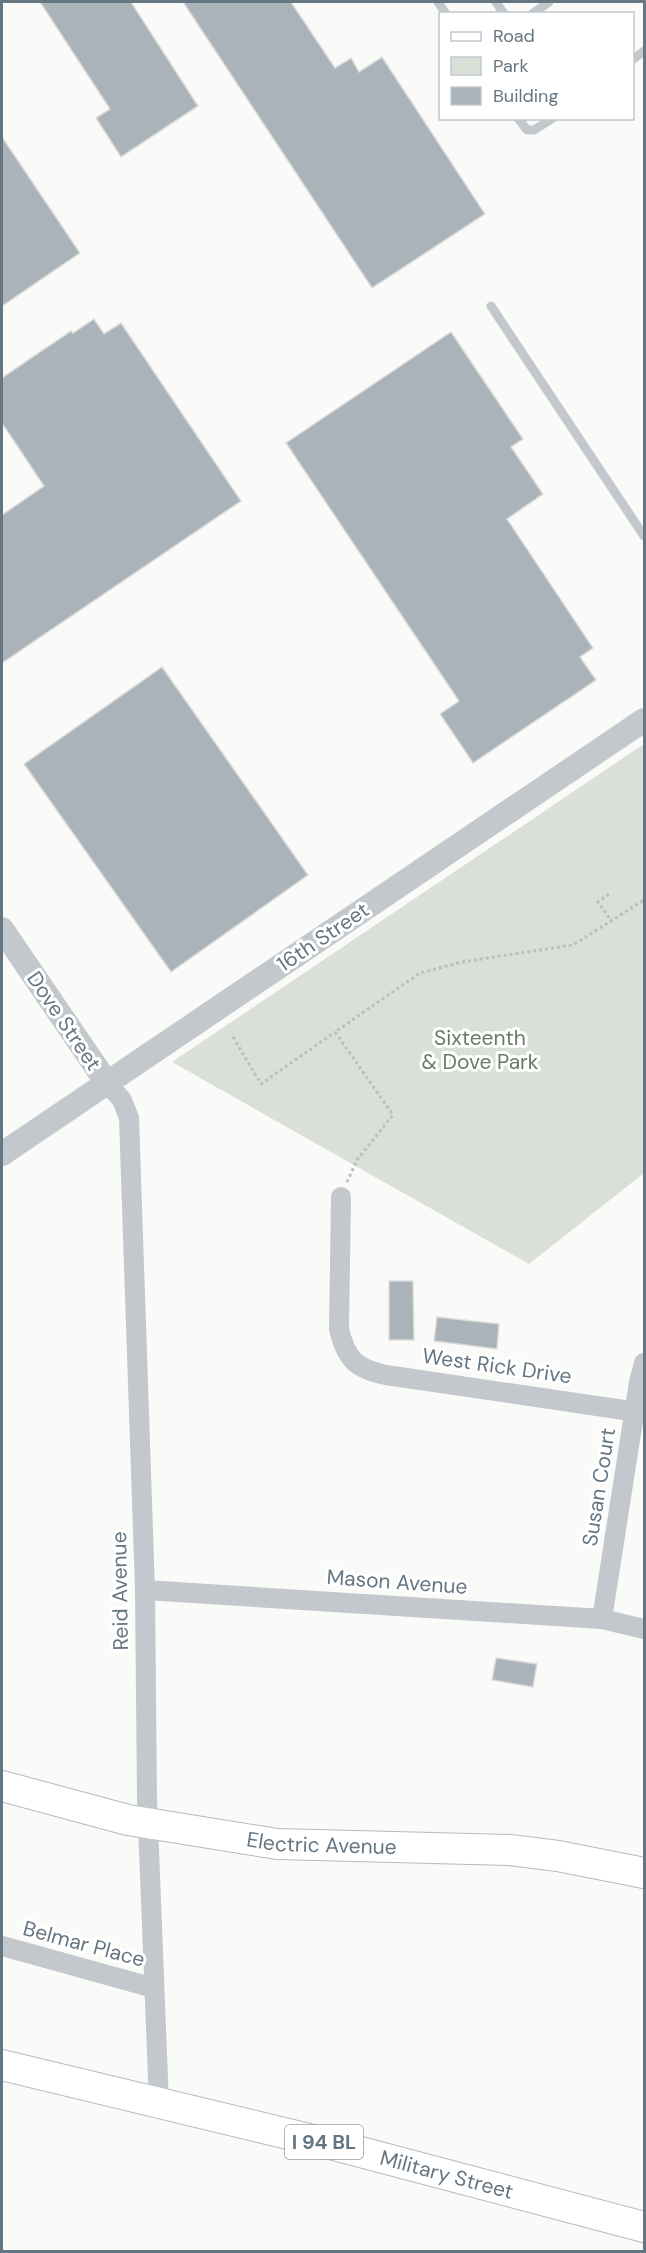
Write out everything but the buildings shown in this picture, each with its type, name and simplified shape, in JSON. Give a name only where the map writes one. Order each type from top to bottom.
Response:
[{"type":"main road","name":"Electric Avenue","points":[[2,1786],[128,1820],[277,1844],[510,1850],[558,1856],[645,1873]]},
{"type":"main road","name":"Military Street","points":[[2,2065],[334,2145],[645,2228]]},
{"type":"street","name":"16th Street","points":[[2,1154],[645,720]]},
{"type":"street","name":"Dove Street","points":[[2,929],[107,1083]]},
{"type":"street","name":"Reid Avenue","points":[[107,1083],[122,1100],[129,1118],[145,1590],[147,1799],[150,1823],[159,2104]]},
{"type":"street","name":"West Rick Drive","points":[[341,1197],[339,1329],[353,1363],[386,1375],[640,1412]]},
{"type":"street","name":"Susan Court","points":[[602,1619],[640,1412],[639,1382],[645,1363]]},
{"type":"street","name":"Mason Avenue","points":[[145,1590],[602,1619],[645,1629]]},
{"type":"street","name":"Belmar Place","points":[[2,1946],[154,1988]]},
{"type":"lane","points":[[535,12],[549,2]]},
{"type":"lane","points":[[520,120],[527,130],[534,130],[550,120]]},
{"type":"lane","points":[[491,306],[645,537]]},
{"type":"path","points":[[609,894],[598,902],[612,922]]},
{"type":"path","points":[[233,1037],[261,1084],[420,973],[462,962],[573,945],[645,900]]},
{"type":"path","points":[[335,1032],[393,1115],[357,1160],[341,1197]]},
{"type":"green space","name":"Sixteenth & Dove Park","points":[[644,744],[644,1173],[529,1264],[172,1062]]}]
